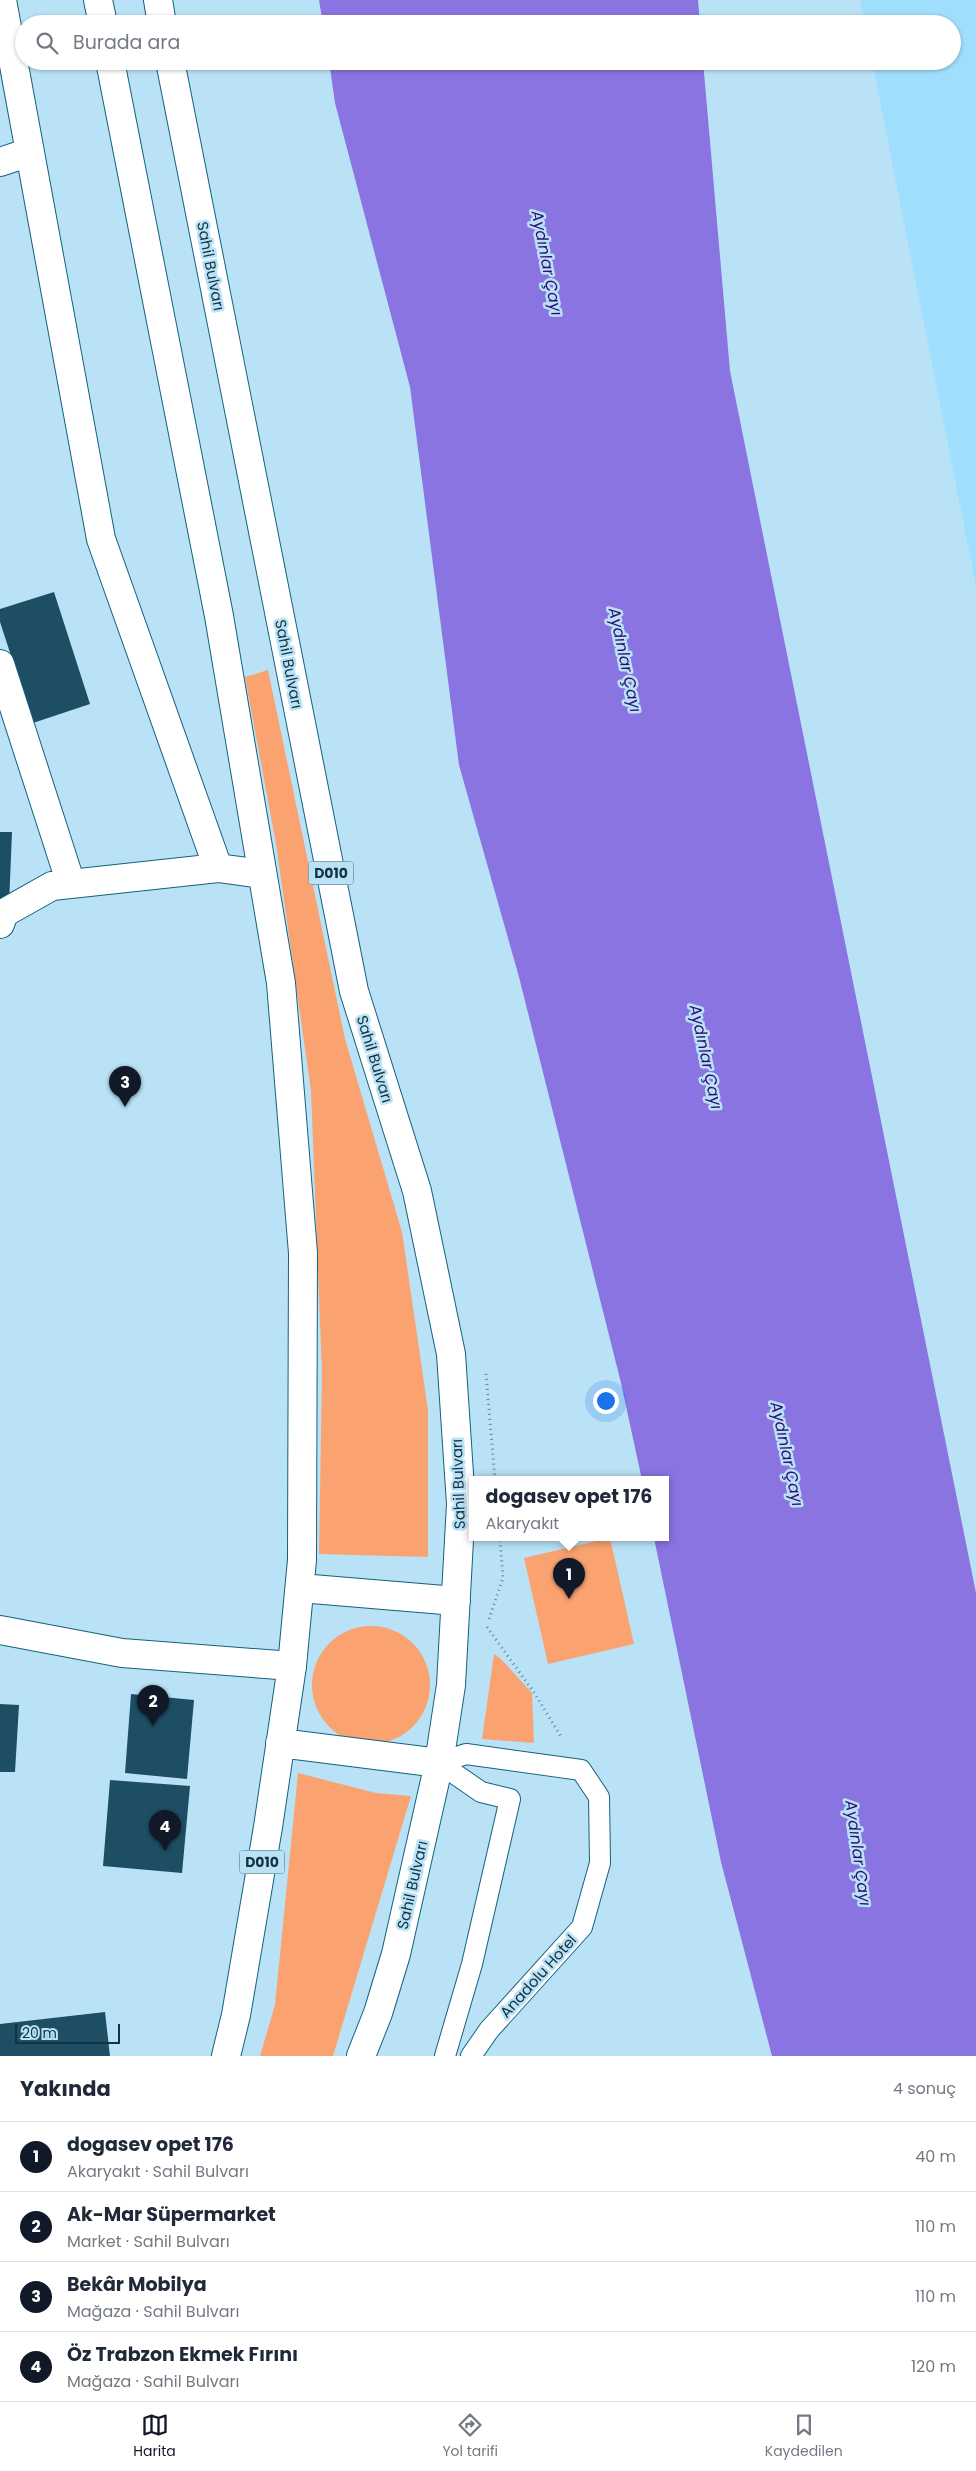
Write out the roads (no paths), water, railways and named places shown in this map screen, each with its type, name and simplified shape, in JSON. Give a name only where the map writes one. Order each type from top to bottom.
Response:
[{"type":"main road","points":[[2,0],[101,539],[218,868]]},
{"type":"main road","points":[[98,0],[101,15]]},
{"type":"main road","points":[[158,0],[160,15]]},
{"type":"main road","name":"D010","points":[[112,70],[219,616],[281,983],[303,1253],[302,1560],[300,1588],[292,1666],[280,1743],[236,2015],[226,2056]]},
{"type":"main road","name":"Sahil Bulvarı","points":[[172,70],[354,991],[417,1192],[450,1354],[461,1504],[451,1686],[439,1763],[396,1954],[378,2013],[361,2056]]},
{"type":"main road","points":[[0,162],[30,152]]},
{"type":"main road","points":[[0,664],[71,884]]},
{"type":"main road","points":[[1,916],[52,886],[218,868],[262,874]]},
{"type":"main road","points":[[300,1588],[456,1601]]},
{"type":"main road","points":[[0,1630],[122,1653],[292,1666]]},
{"type":"main road","points":[[280,1743],[439,1763]]},
{"type":"lane","name":"Anadolu Hotel","points":[[439,1763],[466,1754],[581,1770],[599,1797],[600,1863],[582,1927],[490,2030],[471,2056]]},
{"type":"lane","points":[[439,1763],[481,1792],[510,1800],[472,1964],[445,2056]]},
{"type":"water","points":[[319,0],[698,0],[699,15],[322,15]]},
{"type":"water","name":"Aydınlar Çayı","points":[[330,70],[704,70],[730,371],[976,1593],[976,2056],[772,2056],[721,1862],[655,1541],[669,1541],[669,1476],[641,1476],[621,1383],[519,977],[459,765],[410,387],[335,103]]},
{"type":"place","name":"Bekâr Mobilya","points":[[125,1107]]},
{"type":"place","name":"dogasev opet 176","points":[[569,1599]]},
{"type":"place","name":"Ak-Mar Süpermarket","points":[[153,1726]]},
{"type":"place","name":"Öz Trabzon Ekmek Fırını","points":[[165,1851]]}]
